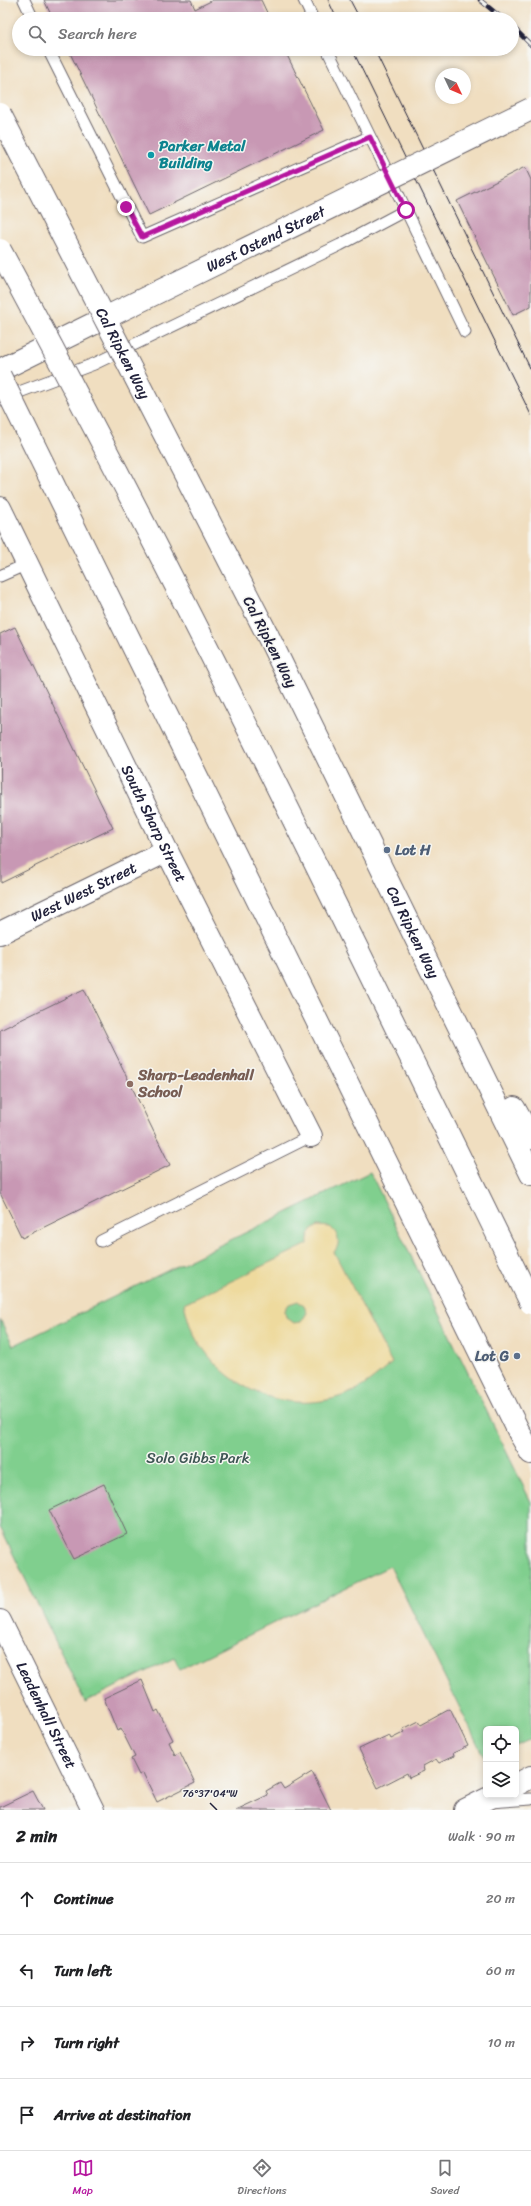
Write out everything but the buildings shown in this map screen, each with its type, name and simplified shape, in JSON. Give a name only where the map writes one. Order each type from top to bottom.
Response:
[{"type":"main road","name":"West Ostend Street","points":[[0,370],[531,109]]},
{"type":"main road","name":"Cal Ripken Way","points":[[0,114],[267,634],[531,1174]]},
{"type":"main road","points":[[0,250],[88,414],[296,826],[531,1303]]},
{"type":"main road","points":[[0,376],[506,1406],[531,1453]]},
{"type":"main road","name":"South Sharp Street","points":[[0,508],[167,851],[311,1136]]},
{"type":"main road","name":"West West Street","points":[[0,933],[167,851]]},
{"type":"main road","points":[[405,915],[531,1138]]},
{"type":"main road","name":"Leadenhall Street","points":[[0,1621],[93,1810]]},
{"type":"main road","points":[[519,1783],[531,1777]]},
{"type":"lane","points":[[24,0],[30,12]]},
{"type":"lane","points":[[304,0],[310,12]]},
{"type":"lane","points":[[52,56],[142,237],[370,137]]},
{"type":"lane","points":[[330,56],[465,332]]},
{"type":"lane","points":[[0,397],[5,397],[94,364],[340,245],[406,210]]},
{"type":"lane","points":[[0,576],[27,564]]},
{"type":"lane","points":[[100,1241],[311,1136]]},
{"type":"lane","points":[[479,1803],[531,1799]]},
{"type":"green space","name":"Solo Gibbs Park","points":[[370,1172],[531,1502],[531,1739],[519,1745],[519,1726],[483,1726],[483,1755],[390,1566],[180,1669],[174,1658],[85,1702],[0,1527],[0,1319],[13,1346]]},
{"type":"sand","points":[[318,1226],[330,1227],[337,1236],[338,1246],[334,1252],[392,1363],[361,1387],[336,1398],[316,1402],[296,1402],[276,1399],[256,1392],[239,1383],[222,1370],[195,1338],[189,1324],[184,1304],[308,1244],[310,1234],[313,1229]],"holes":[[[298,1301],[304,1306],[307,1313],[301,1322],[294,1323],[286,1317],[285,1310],[289,1304]]]},
{"type":"tram line","points":[[328,0],[334,12]]},
{"type":"tram line","points":[[350,0],[356,12]]},
{"type":"tram line","points":[[355,56],[531,415]]},
{"type":"tram line","points":[[377,56],[531,370]]},
{"type":"railway","points":[[480,0],[495,12]]},
{"type":"railway","points":[[519,33],[531,45]]},
{"type":"place","name":"Parker Metal Building","points":[[151,155]]},
{"type":"place","name":"Lot H","points":[[387,850]]},
{"type":"place","name":"Sharp-Leadenhall School","points":[[130,1084]]},
{"type":"place","name":"Lot G","points":[[517,1356]]},
{"type":"route","points":[[126,207],[142,237],[370,137],[406,210]]}]
